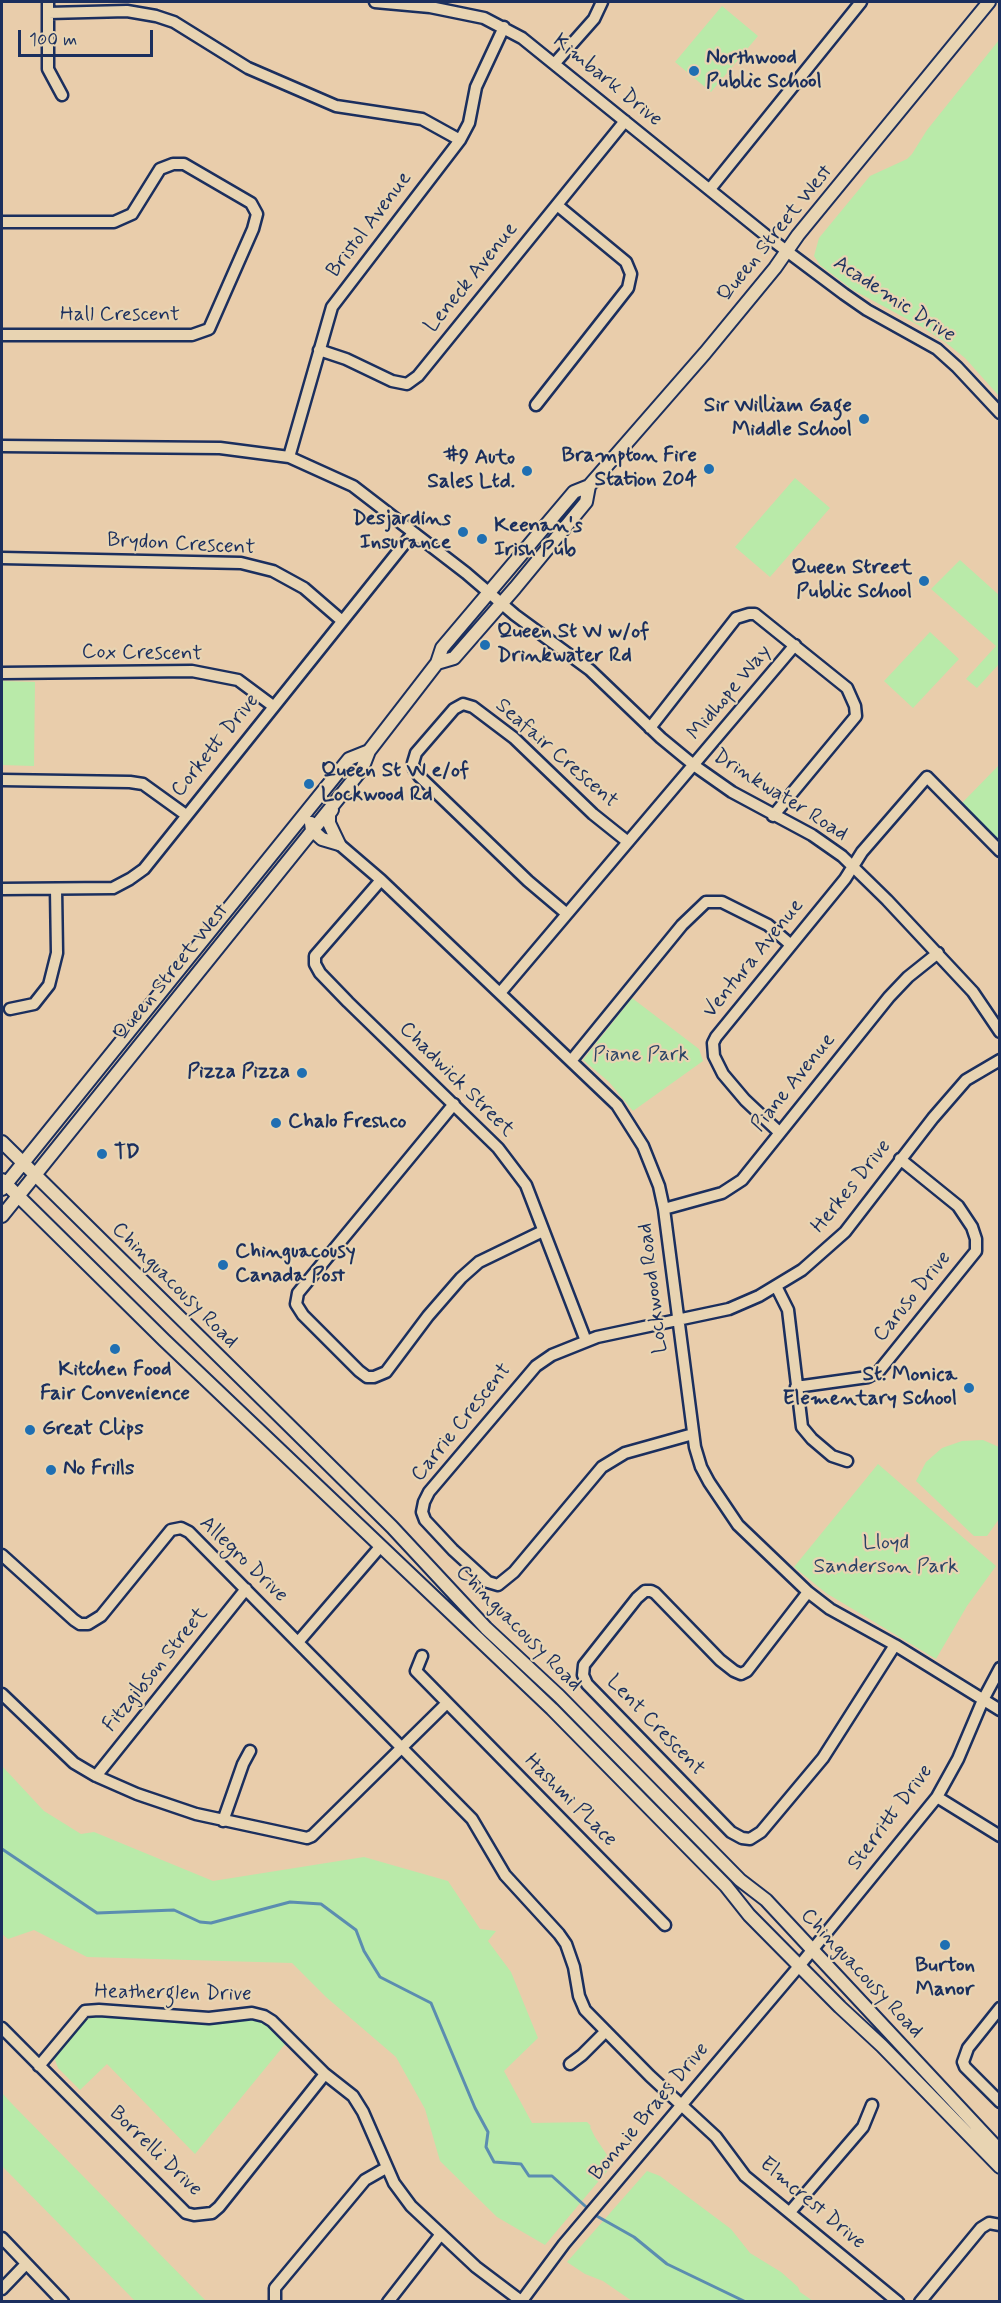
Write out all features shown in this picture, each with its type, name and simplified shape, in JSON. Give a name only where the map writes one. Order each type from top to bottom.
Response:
[{"type":"main road","name":"Queen Street West","points":[[2,1216],[362,769],[369,751],[437,663],[442,648],[574,492],[589,486],[705,353],[989,2]]},
{"type":"main road","name":"Queen Street West","points":[[437,663],[454,658],[502,603],[586,502],[589,486]]},
{"type":"main road","name":"Queen Street West","points":[[3,1184],[23,1163],[349,759],[369,751]]},
{"type":"main road","points":[[339,844],[322,838],[312,830],[310,816],[351,767],[349,759]]},
{"type":"main road","points":[[339,844],[329,823],[329,813],[346,793],[347,787]]},
{"type":"main road","points":[[185,961],[198,971]]},
{"type":"main road","name":"Chinguacousy Road","points":[[2,1142],[392,1527],[486,1628],[559,1696],[740,1880],[766,1900],[999,2151]]},
{"type":"main road","name":"Chinguacousy Road","points":[[3,1184],[552,1709],[726,1886],[749,1915],[999,2167]]},
{"type":"street","points":[[48,2],[48,69],[62,95]]},
{"type":"street","name":"Kimbark Drive","points":[[375,2],[441,9],[484,18],[504,27],[555,63],[787,250]]},
{"type":"street","points":[[555,63],[594,19],[602,2]]},
{"type":"street","points":[[710,189],[861,2]]},
{"type":"street","points":[[48,13],[127,11],[156,16],[174,22],[248,68],[336,106],[422,119],[460,140]]},
{"type":"street","name":"Bristol Avenue","points":[[289,457],[332,307],[460,140],[469,123],[476,87],[504,27]]},
{"type":"street","name":"Leneck Avenue","points":[[319,350],[346,359],[392,381],[407,384],[418,375],[625,121]]},
{"type":"street","name":"Hall Crescent","points":[[2,222],[114,222],[132,214],[160,169],[173,164],[184,164],[250,203],[257,214],[253,229],[208,329],[192,335],[2,334]]},
{"type":"street","points":[[536,405],[628,288],[631,274],[626,262],[556,205]]},
{"type":"street","name":"Academic Drive","points":[[787,250],[858,305],[937,349],[957,367],[999,413]]},
{"type":"street","name":"Drinkwater Road","points":[[2,446],[220,448],[289,457],[353,486],[590,670],[650,728],[695,766],[732,792],[823,842],[842,856],[887,900],[973,992],[999,1032]]},
{"type":"street","name":"Corkett Drive","points":[[2,889],[113,888],[144,868],[413,533]]},
{"type":"street","name":"Brydon Crescent","points":[[2,558],[241,563],[273,571],[304,588],[341,620]]},
{"type":"street","points":[[650,728],[736,618],[755,614],[847,688],[852,696],[856,716],[773,816]]},
{"type":"street","name":"Midhope Way","points":[[500,993],[627,842],[695,766],[795,645]]},
{"type":"street","name":"Cox Crescent","points":[[2,673],[192,671],[238,680],[273,706]]},
{"type":"street","name":"Seafair Crescent","points":[[567,914],[528,881],[419,776],[413,763],[416,753],[459,706],[463,704],[473,708],[514,738],[587,808],[627,842]]},
{"type":"street","name":"Ventura Avenue","points":[[779,1132],[745,1100],[723,1074],[713,1050],[716,1038],[852,868],[862,852],[927,777],[999,851]]},
{"type":"street","points":[[2,780],[144,784],[186,815]]},
{"type":"street","name":"Lockwood Road","points":[[339,844],[381,880],[617,1105],[644,1146],[659,1186],[664,1209],[693,1434],[701,1467],[738,1525],[808,1592],[830,1609],[895,1645],[999,1710]]},
{"type":"street","name":"Chadwick Street","points":[[381,880],[315,956],[315,964],[348,1002],[498,1148],[526,1185],[586,1341]]},
{"type":"street","points":[[10,1009],[34,1004],[49,985],[57,953],[56,889]]},
{"type":"street","points":[[571,1061],[682,925],[706,902],[722,902],[768,925],[791,945]]},
{"type":"street","name":"Piane Avenue","points":[[664,1209],[722,1193],[742,1180],[889,997],[908,977],[938,953]]},
{"type":"street","name":"Herkes Drive","points":[[679,1320],[729,1309],[776,1286],[802,1270],[844,1232],[900,1159],[966,1080],[999,1060]]},
{"type":"street","points":[[454,1104],[298,1293],[296,1304],[303,1315],[359,1371],[367,1377],[374,1377],[386,1372],[428,1317],[461,1278],[479,1262],[543,1231]]},
{"type":"street","name":"Caruso Drive","points":[[796,1387],[868,1377],[879,1371],[976,1251],[976,1239],[972,1227],[958,1206],[900,1159]]},
{"type":"street","points":[[776,1286],[788,1310],[802,1427],[832,1456],[848,1461]]},
{"type":"street","name":"Carrie Crescent","points":[[679,1320],[586,1341],[552,1355],[536,1366],[443,1474],[424,1502],[422,1512],[425,1520],[453,1550],[488,1582],[498,1585],[504,1582],[602,1467],[625,1453],[693,1434]]},
{"type":"street","name":"Allegro Drive","points":[[2,1555],[74,1620],[80,1624],[88,1624],[101,1616],[166,1534],[176,1528],[189,1532],[472,1819],[505,1875],[559,1934],[570,1955],[582,2004],[605,2032],[682,2104]]},
{"type":"street","points":[[299,1641],[380,1546]]},
{"type":"street","name":"Fitzgibson Street","points":[[96,1776],[246,1589]]},
{"type":"street","name":"Lent Crescent","points":[[808,1592],[747,1671],[741,1674],[720,1660],[655,1593],[645,1591],[584,1665],[583,1675],[587,1684],[731,1832],[742,1839],[750,1839],[761,1832],[823,1758],[895,1645]]},
{"type":"street","name":"Hashmi PLace","points":[[422,1656],[416,1671],[665,1925]]},
{"type":"street","name":"Sterritt Drive","points":[[812,1950],[937,1797],[958,1759],[999,1668]]},
{"type":"street","points":[[2,1694],[74,1763],[96,1776],[155,1800],[223,1821],[307,1839],[447,1703]]},
{"type":"street","points":[[223,1821],[243,1764],[250,1751]]},
{"type":"street","points":[[937,1797],[999,1836]]},
{"type":"street","name":"Bonnie Braes Drive","points":[[521,2301],[564,2244],[812,1950]]},
{"type":"street","points":[[999,2008],[968,2048],[963,2062],[965,2067],[999,2102]]},
{"type":"street","name":"Heatherglen Drive","points":[[39,2066],[85,2011],[209,2018],[252,2013],[272,2021],[359,2104],[386,2168],[403,2197],[485,2274],[521,2301]]},
{"type":"street","name":"Borrelli Drive","points":[[2,2028],[186,2213],[195,2215],[212,2212],[219,2207],[325,2074]]},
{"type":"street","points":[[570,2064],[605,2032]]},
{"type":"street","name":"Elmcrest Drive","points":[[682,2104],[716,2137],[745,2176],[898,2301]]},
{"type":"street","points":[[790,2212],[863,2127],[872,2105]]},
{"type":"street","points":[[275,2301],[275,2288],[364,2180],[386,2168]]},
{"type":"street","points":[[920,2301],[981,2228],[989,2223],[999,2225]]},
{"type":"street","points":[[388,2301],[441,2234]]},
{"type":"street","points":[[2,2238],[63,2301]]},
{"type":"street","points":[[2,2289],[26,2264]]},
{"type":"green space","points":[[722,6],[758,36],[711,92],[675,62]]},
{"type":"green space","points":[[999,40],[999,396],[965,358],[945,342],[853,290],[820,265],[814,256],[819,238],[870,176],[907,159],[912,154],[927,130]]},
{"type":"green space","points":[[795,478],[830,508],[770,577],[735,547]]},
{"type":"green space","points":[[960,560],[999,595],[999,664],[977,688],[966,679],[996,646],[931,589]]},
{"type":"green space","points":[[930,632],[959,659],[913,708],[884,681]]},
{"type":"green space","points":[[2,681],[35,682],[34,766],[2,765]]},
{"type":"green space","points":[[999,765],[999,843],[961,804]]},
{"type":"green space","name":"Piane Park","points":[[632,998],[699,1049],[703,1061],[633,1111],[609,1082],[583,1060]]},
{"type":"green space","points":[[983,1440],[999,1447],[999,1519],[987,1536],[974,1536],[916,1481],[926,1462],[942,1448],[962,1441]]},
{"type":"green space","name":"Lloyd Sanderson Park","points":[[878,1464],[996,1566],[967,1606],[936,1659],[826,1593],[794,1567]]},
{"type":"green space","points":[[2,1766],[44,1811],[81,1834],[94,1832],[213,1881],[364,1857],[448,1881],[480,1929],[496,1931],[488,1941],[511,1972],[538,2038],[504,2071],[532,2123],[587,2122],[613,2164],[545,2245],[497,2217],[440,2161],[425,2109],[396,2057],[326,1997],[292,1963],[87,1957],[34,1930],[8,1939],[2,1934]]},
{"type":"green space","points":[[94,2016],[212,2024],[252,2019],[264,2023],[286,2043],[195,2154],[107,2064],[80,2090],[58,2068],[54,2057],[85,2020]]},
{"type":"green space","points":[[2,2093],[206,2301],[135,2301],[2,2166]]},
{"type":"green space","points":[[647,2171],[660,2176],[731,2229],[750,2253],[781,2272],[798,2287],[800,2292],[813,2301],[632,2301],[603,2281],[585,2274],[567,2262]]},
{"type":"waterway","points":[[2,1849],[97,1913],[174,1910],[200,1922],[211,1923],[290,1902],[321,1904],[356,1930],[364,1951],[380,1977],[431,2003],[475,2108],[488,2132],[486,2147],[494,2162],[521,2164],[529,2176],[552,2176],[595,2215],[634,2237],[667,2264],[746,2302]]},
{"type":"place","name":"Northwood Public School","points":[[694,71]]},
{"type":"place","name":"Sir William Gage Middle School","points":[[864,419]]},
{"type":"place","name":"Brampton Fire Station 204","points":[[709,469]]},
{"type":"place","name":"#9 Auto Sales Ltd.","points":[[527,471]]},
{"type":"place","name":"Desjardins Insurance","points":[[463,532]]},
{"type":"place","name":"Keenan's Irish Pub","points":[[482,539]]},
{"type":"place","name":"Queen Street Public School","points":[[924,581]]},
{"type":"place","name":"Queen St W w/of Drinkwater Rd","points":[[485,645]]},
{"type":"place","name":"Queen St W e/of Lockwood Rd","points":[[309,784]]},
{"type":"place","name":"Pizza Pizza","points":[[302,1073]]},
{"type":"place","name":"Chalo Freshco","points":[[276,1123]]},
{"type":"place","name":"TD","points":[[102,1154]]},
{"type":"place","name":"Chinguacousy Canada Post","points":[[223,1265]]},
{"type":"place","name":"Kitchen Food Fair Convenience","points":[[115,1349]]},
{"type":"place","name":"St. Monica Elementary School","points":[[969,1388]]},
{"type":"place","name":"Great Clips","points":[[30,1430]]},
{"type":"place","name":"No Frills","points":[[51,1470]]},
{"type":"place","name":"Burton Manor","points":[[945,1945]]}]
